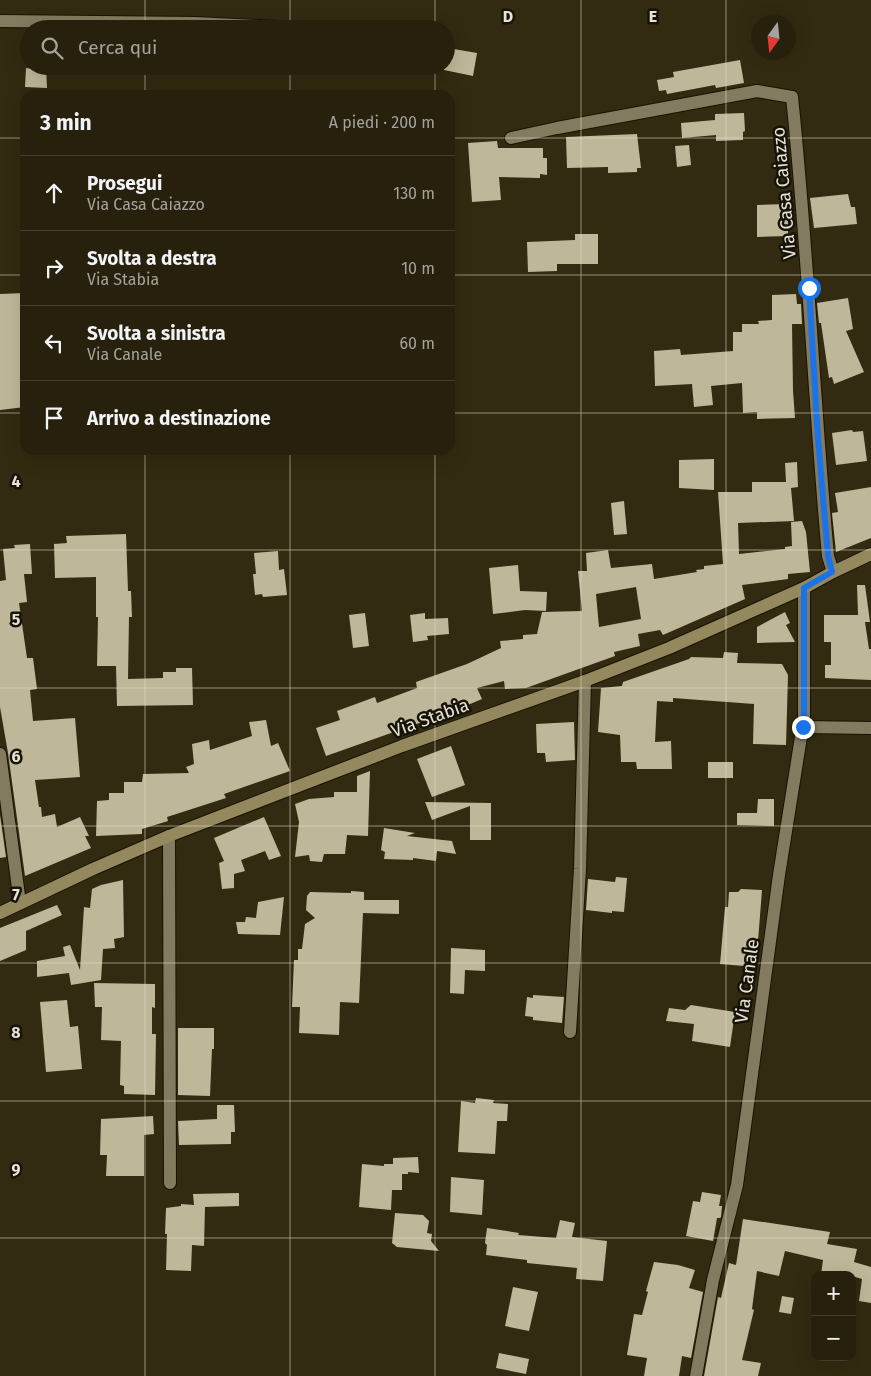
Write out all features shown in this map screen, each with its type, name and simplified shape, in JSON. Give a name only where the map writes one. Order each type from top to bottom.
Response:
[{"type":"main road","name":"Via Stabia","points":[[0,913],[169,836],[402,746],[585,681],[669,648],[804,588],[832,572],[871,554]]},
{"type":"street","points":[[0,21],[20,21]]},
{"type":"street","name":"Via Casa Caiazzo","points":[[511,138],[757,91],[792,97],[809,288],[818,438],[828,556],[832,572]]},
{"type":"street","name":"Via Canale","points":[[696,1376],[714,1280],[737,1185],[779,875],[803,727],[804,588]]},
{"type":"street","points":[[570,1032],[580,869],[585,681]]},
{"type":"street","points":[[803,727],[871,728]]},
{"type":"street","points":[[0,754],[20,903]]},
{"type":"street","points":[[169,836],[170,1183]]},
{"type":"building","points":[[455,49],[477,53],[473,76],[455,72]]},
{"type":"building","points":[[740,60],[744,83],[716,88],[715,85],[667,94],[666,90],[659,91],[657,80],[674,77],[673,72]]},
{"type":"building","points":[[26,75],[46,75],[47,88],[25,87]]},
{"type":"building","points":[[744,113],[745,131],[743,132],[743,140],[716,141],[716,135],[682,138],[681,123],[715,120],[715,114]]},
{"type":"building","points":[[637,134],[641,168],[637,168],[637,172],[608,173],[608,167],[567,168],[566,137]]},
{"type":"building","points":[[497,141],[498,148],[543,148],[543,158],[547,158],[547,175],[540,174],[540,178],[499,177],[501,200],[472,202],[468,143]]},
{"type":"building","points":[[689,145],[691,165],[677,167],[675,146]]},
{"type":"building","points":[[848,194],[851,207],[855,207],[857,224],[814,228],[810,198]]},
{"type":"building","points":[[788,204],[788,236],[757,237],[757,205]]},
{"type":"building","points":[[575,234],[598,234],[598,264],[557,264],[557,271],[528,272],[527,242],[575,240]]},
{"type":"building","points":[[20,293],[20,408],[0,410],[0,294]]},
{"type":"building","points":[[796,294],[797,304],[801,304],[802,324],[792,324],[795,418],[757,419],[757,412],[743,413],[742,383],[711,386],[713,405],[694,407],[692,384],[655,386],[654,351],[680,349],[681,355],[733,351],[733,332],[742,332],[742,324],[759,324],[758,321],[772,320],[772,295]]},
{"type":"building","points":[[848,298],[853,329],[846,331],[864,372],[834,384],[832,377],[829,378],[817,303]]},
{"type":"building","points":[[852,430],[853,432],[863,431],[867,461],[836,465],[832,433]]},
{"type":"building","points":[[714,459],[714,490],[679,488],[679,460]]},
{"type":"building","points":[[797,462],[798,487],[791,488],[794,521],[738,523],[739,554],[785,549],[785,547],[792,546],[791,522],[802,521],[806,532],[810,572],[788,574],[788,579],[742,585],[745,599],[663,635],[660,630],[638,634],[640,646],[614,652],[615,656],[526,688],[505,689],[504,681],[477,688],[482,699],[425,723],[425,721],[326,756],[316,728],[340,720],[337,711],[375,697],[377,703],[417,688],[416,682],[467,664],[501,648],[500,641],[523,639],[523,635],[537,634],[542,612],[582,611],[578,571],[587,571],[586,553],[608,550],[611,568],[652,564],[654,579],[697,572],[696,570],[704,569],[704,566],[723,564],[718,492],[752,492],[752,482],[786,482],[785,463]],"holes":[[[636,587],[641,619],[599,627],[596,594]]]},
{"type":"building","points":[[871,487],[871,538],[836,552],[832,513],[838,512],[835,493]]},
{"type":"building","points":[[624,501],[627,534],[614,535],[611,503]]},
{"type":"building","points":[[126,534],[128,591],[131,591],[132,617],[129,617],[128,679],[163,678],[163,672],[176,672],[176,668],[192,668],[193,705],[117,706],[116,666],[97,666],[98,617],[96,617],[96,577],[55,578],[54,544],[67,543],[66,536]]},
{"type":"building","points":[[30,544],[32,574],[24,574],[27,602],[19,603],[27,658],[33,658],[37,689],[30,690],[33,721],[75,718],[80,777],[35,780],[39,807],[41,807],[42,817],[55,814],[57,827],[80,817],[89,836],[85,836],[91,848],[25,876],[0,707],[0,581],[6,580],[3,549],[15,548],[14,545]]},
{"type":"building","points":[[278,551],[279,570],[284,569],[287,595],[263,597],[262,594],[255,595],[254,553]]},
{"type":"building","points":[[518,565],[520,591],[547,592],[546,611],[525,610],[493,614],[489,568]]},
{"type":"building","points":[[857,585],[865,585],[870,622],[865,622],[869,649],[871,649],[871,680],[825,678],[825,665],[831,665],[831,642],[824,642],[824,615],[858,615]]},
{"type":"building","points":[[785,612],[790,623],[786,625],[795,642],[757,643],[757,627]]},
{"type":"building","points":[[365,613],[369,646],[353,648],[349,615]]},
{"type":"building","points":[[425,613],[425,619],[448,618],[449,634],[427,636],[428,640],[413,642],[410,615]]},
{"type":"building","points":[[724,652],[738,653],[737,663],[782,664],[788,675],[786,745],[753,744],[754,704],[673,698],[673,702],[657,701],[655,742],[671,741],[672,769],[637,769],[636,762],[621,762],[620,735],[598,732],[601,688],[622,686],[623,682],[691,657],[723,658]]},
{"type":"building","points":[[266,720],[271,746],[278,743],[290,771],[224,794],[226,798],[167,817],[168,821],[142,829],[142,834],[96,836],[97,801],[109,800],[109,793],[124,793],[124,782],[142,782],[143,774],[189,773],[186,767],[194,764],[192,744],[209,740],[210,750],[252,736],[249,722]]},
{"type":"building","points":[[574,722],[575,760],[546,762],[545,753],[537,753],[536,724]]},
{"type":"building","points":[[451,746],[465,785],[432,797],[417,759]]},
{"type":"building","points":[[708,762],[733,762],[733,778],[708,778]]},
{"type":"building","points":[[370,771],[368,836],[347,835],[345,854],[324,854],[322,862],[310,861],[309,855],[295,857],[299,822],[295,804],[309,799],[334,797],[334,792],[357,792],[357,776]]},
{"type":"building","points":[[758,799],[774,799],[774,826],[737,825],[737,813],[757,813]]},
{"type":"building","points":[[425,802],[491,803],[491,840],[470,840],[470,806],[432,820]]},
{"type":"building","points":[[0,815],[6,857],[0,858]]},
{"type":"building","points":[[264,817],[281,856],[269,860],[265,851],[241,860],[245,871],[234,874],[234,888],[222,889],[219,863],[224,861],[214,838]]},
{"type":"building","points":[[384,828],[415,833],[407,836],[452,841],[456,854],[437,851],[436,861],[413,858],[413,860],[384,859],[385,852],[381,850]]},
{"type":"building","points":[[616,877],[627,878],[624,912],[612,911],[612,913],[586,910],[588,879],[615,882]]},
{"type":"building","points":[[123,880],[124,937],[114,939],[115,948],[103,949],[101,980],[71,985],[69,973],[37,977],[37,961],[65,956],[63,947],[70,945],[80,970],[84,907],[90,908],[92,889]]},
{"type":"building","points":[[741,889],[762,890],[756,967],[720,964],[725,907],[728,907],[729,892],[738,892]]},
{"type":"building","points":[[351,891],[364,892],[364,900],[399,900],[399,914],[363,913],[359,1003],[340,1002],[339,1035],[299,1033],[300,1007],[292,1007],[294,960],[298,960],[298,949],[302,949],[305,924],[315,918],[306,910],[307,896],[310,892],[351,893]]},
{"type":"building","points":[[284,897],[280,935],[238,934],[236,922],[245,922],[246,917],[256,918],[258,902]]},
{"type":"building","points":[[57,905],[62,915],[26,931],[26,950],[0,961],[0,928]]},
{"type":"building","points":[[451,948],[485,950],[485,971],[465,970],[464,994],[450,993]]},
{"type":"building","points":[[94,983],[155,984],[155,1008],[152,1007],[152,1034],[156,1034],[155,1095],[124,1094],[124,1086],[120,1085],[121,1041],[101,1040],[102,1007],[95,1007]]},
{"type":"building","points":[[533,995],[564,997],[562,1023],[533,1020],[533,1017],[525,1016],[527,997],[533,998]]},
{"type":"building","points":[[67,1000],[70,1027],[78,1026],[82,1069],[46,1072],[40,1002]]},
{"type":"building","points":[[691,1005],[735,1012],[730,1047],[692,1041],[694,1024],[666,1021],[669,1008],[685,1010]]},
{"type":"building","points":[[178,1028],[214,1028],[210,1096],[178,1095]]},
{"type":"building","points":[[476,1098],[494,1100],[493,1103],[508,1104],[507,1121],[497,1121],[495,1154],[458,1152],[461,1101],[475,1103]]},
{"type":"building","points":[[217,1105],[234,1105],[235,1132],[231,1132],[231,1144],[179,1145],[178,1121],[217,1119]]},
{"type":"building","points":[[153,1116],[154,1134],[144,1135],[144,1176],[106,1176],[107,1155],[100,1155],[101,1119]]},
{"type":"building","points":[[418,1157],[419,1173],[408,1172],[408,1174],[402,1174],[402,1190],[392,1190],[391,1210],[359,1207],[362,1164],[384,1166],[384,1164],[393,1164],[393,1158]]},
{"type":"building","points":[[451,1177],[484,1180],[482,1215],[450,1212]]},
{"type":"building","points":[[702,1192],[721,1195],[719,1206],[722,1206],[721,1217],[717,1218],[713,1241],[686,1236],[693,1201],[700,1202]]},
{"type":"building","points":[[239,1193],[239,1206],[205,1207],[204,1246],[192,1245],[191,1271],[166,1270],[166,1208],[181,1206],[181,1204],[194,1205],[193,1194]]},
{"type":"building","points":[[395,1213],[423,1215],[429,1221],[427,1233],[432,1234],[431,1241],[439,1251],[397,1247],[392,1243]]},
{"type":"building","points":[[743,1219],[830,1232],[827,1244],[857,1249],[854,1262],[871,1267],[871,1303],[859,1301],[862,1279],[856,1277],[856,1271],[822,1271],[823,1260],[785,1251],[779,1276],[757,1271],[752,1309],[754,1310],[742,1360],[761,1363],[758,1376],[704,1376],[718,1297],[721,1298],[729,1263],[736,1265]]},
{"type":"building","points":[[560,1220],[575,1223],[572,1237],[607,1241],[603,1281],[576,1279],[577,1268],[527,1263],[527,1260],[486,1255],[487,1228],[519,1233],[518,1235],[556,1238]]},
{"type":"building","points":[[654,1262],[678,1265],[695,1270],[689,1288],[703,1292],[691,1358],[682,1356],[679,1376],[644,1376],[647,1358],[627,1355],[634,1314],[642,1315]]},
{"type":"building","points":[[513,1287],[538,1292],[529,1331],[505,1326]]},
{"type":"building","points":[[782,1296],[794,1298],[791,1314],[779,1312]]},
{"type":"building","points":[[499,1353],[529,1359],[526,1374],[496,1368]]},
{"type":"route","points":[[803,727],[804,588],[832,572],[828,556],[818,438],[809,288]]}]
